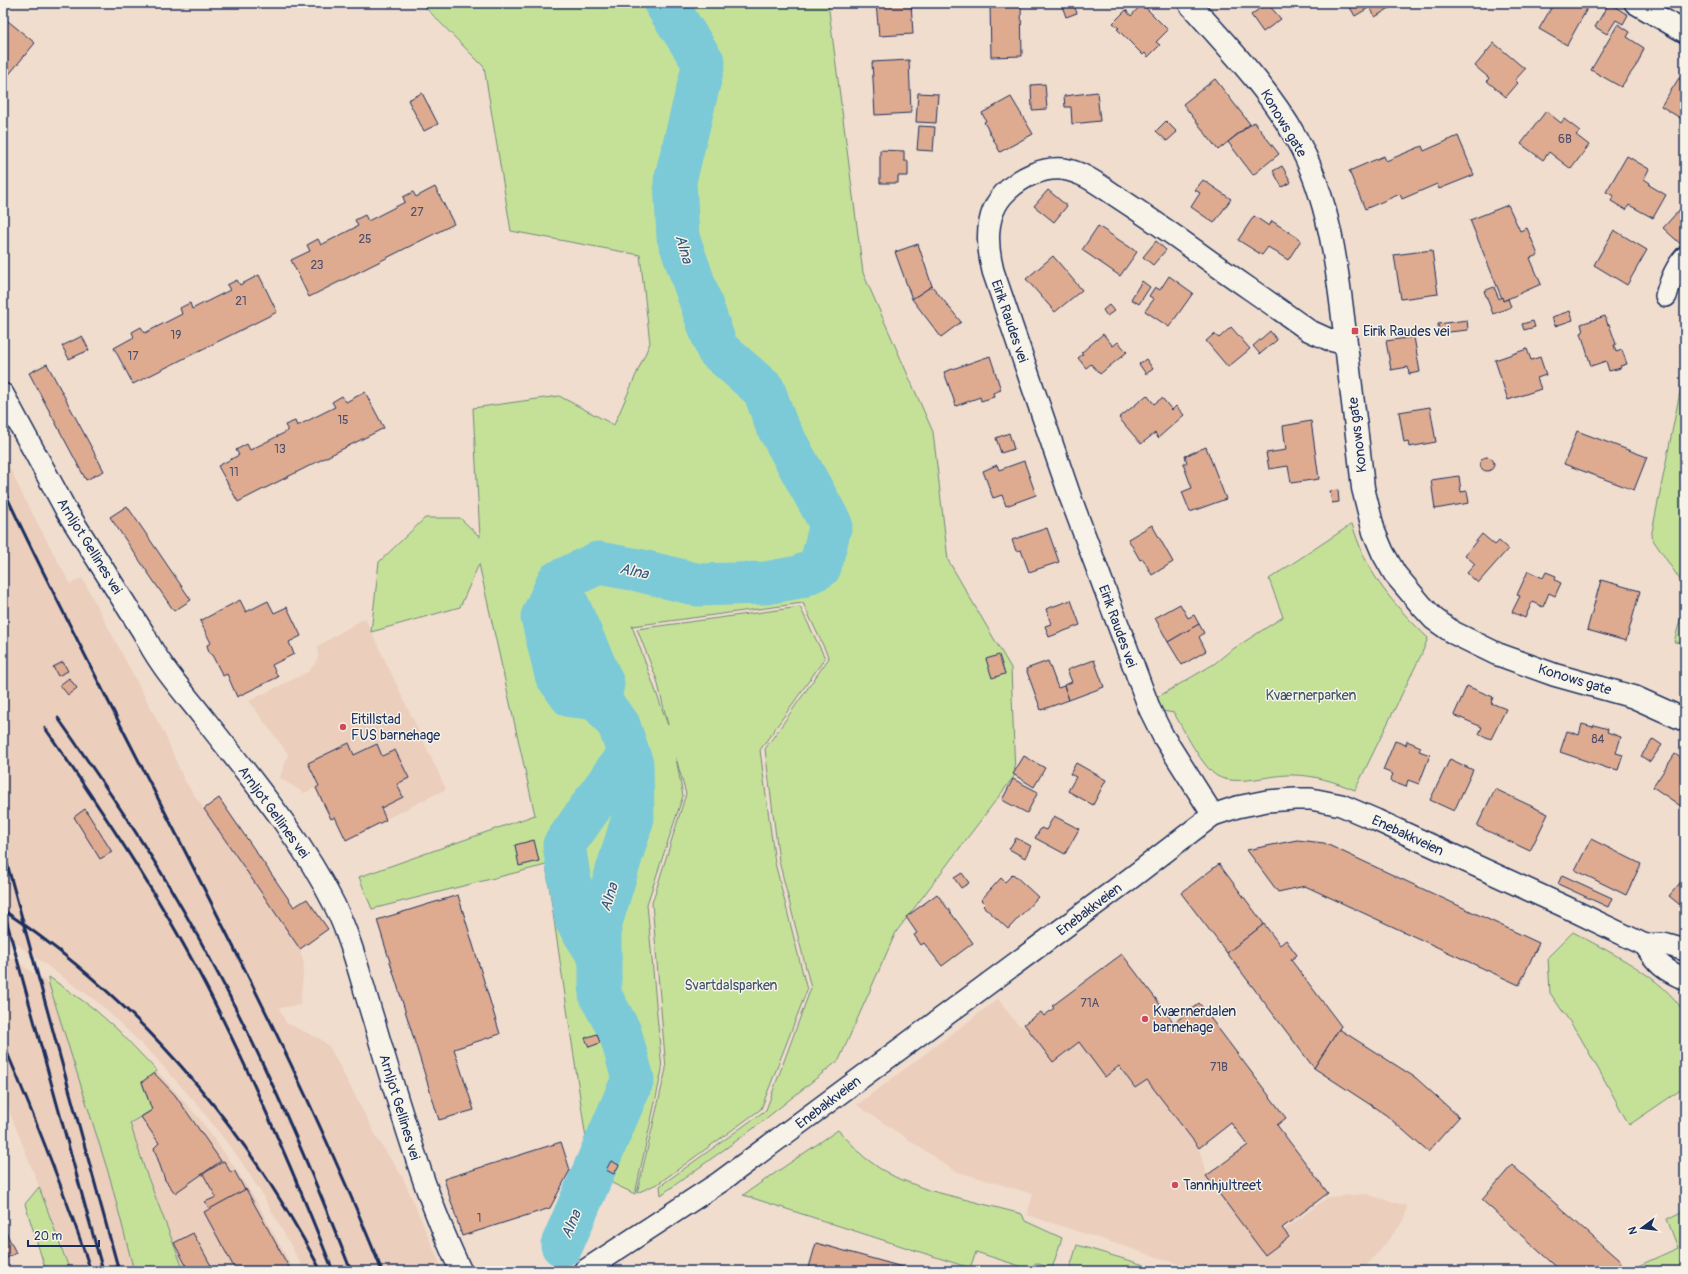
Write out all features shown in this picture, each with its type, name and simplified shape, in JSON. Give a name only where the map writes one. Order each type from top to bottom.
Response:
[{"type":"street","name":"Konows gate","points":[[1189,3],[1259,83],[1279,110],[1297,139],[1319,193],[1327,222],[1338,277],[1363,488],[1374,532],[1383,553],[1395,574],[1434,619],[1454,633],[1497,654],[1556,675],[1634,697],[1685,720]]},
{"type":"street","points":[[1635,3],[1685,32]]},
{"type":"street","name":"Eirik Raudes vei","points":[[1213,814],[1163,736],[1150,710],[1071,499],[993,271],[987,240],[992,211],[996,202],[1011,186],[1026,177],[1041,171],[1063,169],[1085,176],[1145,215],[1308,330],[1330,340],[1346,344]]},
{"type":"street","points":[[1666,296],[1669,282],[1678,265],[1685,257]]},
{"type":"street","name":"Arnljot Gellines vei","points":[[3,394],[66,510],[139,625],[150,648],[283,820],[310,860],[341,917],[415,1156],[448,1246],[461,1271]]},
{"type":"street","name":"Enebakkveien","points":[[584,1271],[720,1182],[1113,891],[1213,814],[1237,807],[1281,799],[1311,799],[1341,805],[1365,814],[1645,945],[1664,944],[1685,950]]},
{"type":"street","points":[[1645,945],[1655,961],[1674,974],[1685,979]]},
{"type":"shaded area","points":[[3,453],[23,496],[70,584],[82,578],[165,735],[184,780],[300,949],[304,964],[300,1005],[279,1008],[286,1023],[320,1039],[329,1046],[377,1138],[403,1178],[443,1271],[305,1271],[263,1196],[241,1161],[201,1109],[155,1057],[99,1003],[3,934]]},
{"type":"shaded area","name":"Eitillstad FUS barnehage","points":[[365,618],[446,789],[346,839],[335,817],[330,819],[315,788],[304,793],[280,778],[288,754],[249,701],[308,672],[315,664],[318,657],[318,646]]},
{"type":"shaded area","points":[[3,952],[49,984],[110,1178],[134,1271],[70,1271],[63,1247],[3,1095]]},
{"type":"shaded area","points":[[998,999],[1017,1024],[1026,1027],[1053,1062],[1080,1042],[1106,1077],[1119,1067],[1135,1089],[1147,1080],[1199,1149],[1207,1177],[1264,1245],[1328,1197],[1366,1194],[1407,1206],[1404,1221],[1362,1271],[1187,1271],[1188,1267],[1027,1215],[1033,1194],[955,1171],[857,1105]]},
{"type":"shaded area","points":[[157,1071],[199,1118],[235,1168],[257,1202],[294,1271],[184,1271],[145,1170],[130,1123],[152,1110],[142,1082]]},
{"type":"green space","name":"Svartdalsparken","points":[[421,3],[828,3],[863,273],[933,432],[948,560],[1011,668],[1015,775],[896,932],[839,1060],[754,1128],[661,1195],[660,1186],[766,1110],[811,988],[779,861],[765,749],[829,658],[803,603],[632,626],[668,725],[657,680],[637,629],[800,607],[825,658],[760,750],[775,863],[807,990],[761,1109],[659,1183],[637,1193],[666,1069],[652,903],[686,794],[676,758],[683,796],[647,904],[662,1070],[635,1194],[591,1173],[546,865],[372,909],[359,877],[535,815],[479,564],[460,607],[371,632],[379,562],[425,518],[460,518],[480,537],[473,408],[559,396],[614,425],[650,343],[640,255],[511,231],[484,67]]},
{"type":"green space","points":[[1685,310],[1685,587],[1651,537],[1684,372],[1682,321]]},
{"type":"green space","name":"Kværnerparken","points":[[1352,524],[1365,558],[1379,583],[1397,606],[1428,638],[1355,790],[1340,784],[1301,775],[1284,775],[1244,780],[1225,779],[1217,776],[1200,757],[1174,713],[1162,711],[1156,698],[1214,664],[1230,651],[1283,617],[1269,579]]},
{"type":"green space","points":[[1685,603],[1685,643],[1674,642]]},
{"type":"green space","points":[[1573,932],[1619,957],[1650,977],[1675,1000],[1685,1014],[1685,1087],[1629,1125],[1579,1035],[1550,993],[1548,957]]},
{"type":"green space","points":[[49,977],[93,1008],[118,1030],[157,1071],[142,1082],[152,1110],[130,1123],[145,1170],[184,1271],[134,1271],[110,1178],[49,984]]},
{"type":"green space","points":[[838,1130],[864,1157],[895,1177],[928,1190],[1022,1214],[1025,1221],[1062,1238],[1052,1268],[1035,1263],[1032,1270],[976,1252],[970,1268],[743,1195]]},
{"type":"green space","points":[[39,1187],[70,1271],[46,1271],[25,1204]]},
{"type":"green space","points":[[1685,1210],[1685,1271],[1627,1271],[1678,1248],[1667,1219]]},
{"type":"green space","points":[[1077,1245],[1144,1265],[1143,1271],[1069,1271]]},
{"type":"building","points":[[876,3],[911,3],[913,34],[879,36]]},
{"type":"building","points":[[919,3],[942,3],[943,4],[919,6]]},
{"type":"building","points":[[990,3],[1021,3],[1022,56],[991,57]]},
{"type":"building","points":[[1061,3],[1073,3],[1077,13],[1066,17]]},
{"type":"building","points":[[1267,3],[1281,19],[1263,32],[1251,15]]},
{"type":"building","points":[[1554,3],[1580,3],[1588,7],[1567,45],[1539,29]]},
{"type":"building","points":[[1609,3],[1628,15],[1623,24],[1616,20],[1607,34],[1595,27]]},
{"type":"building","points":[[1142,4],[1168,30],[1156,42],[1160,45],[1148,57],[1145,53],[1143,55],[1113,23],[1126,10],[1131,16]]},
{"type":"building","points":[[1348,4],[1396,4],[1375,17],[1370,7],[1355,16]]},
{"type":"building","points":[[3,17],[35,43],[6,78],[3,76]]},
{"type":"building","points":[[1618,24],[1630,32],[1627,37],[1644,48],[1638,63],[1621,87],[1591,70]]},
{"type":"building","points":[[1494,43],[1525,69],[1515,80],[1518,83],[1506,97],[1487,81],[1489,78],[1475,66]]},
{"type":"building","points":[[909,60],[911,113],[875,115],[872,62]]},
{"type":"building","points":[[1679,78],[1685,82],[1685,121],[1661,106]]},
{"type":"building","points":[[1215,79],[1250,124],[1218,150],[1183,104]]},
{"type":"building","points":[[1045,84],[1047,109],[1032,110],[1031,85]]},
{"type":"building","points":[[1097,92],[1100,121],[1072,124],[1071,107],[1065,107],[1064,96]]},
{"type":"building","points":[[422,93],[438,124],[424,131],[408,100]]},
{"type":"building","points":[[918,93],[938,94],[936,123],[916,122]]},
{"type":"building","points":[[1011,97],[1033,134],[1000,152],[984,122],[986,121],[982,113]]},
{"type":"building","points":[[1546,111],[1561,123],[1564,119],[1580,131],[1576,135],[1589,145],[1571,169],[1549,152],[1543,160],[1521,144]]},
{"type":"building","points":[[1166,121],[1177,132],[1167,141],[1156,131]]},
{"type":"building","points":[[1254,122],[1279,154],[1253,175],[1228,142]]},
{"type":"building","points":[[919,126],[935,127],[933,151],[917,150]]},
{"type":"building","points":[[1458,136],[1474,175],[1439,189],[1437,184],[1402,199],[1400,194],[1365,209],[1349,171],[1384,156],[1386,161],[1422,146],[1424,151]]},
{"type":"building","points":[[880,150],[904,151],[904,161],[908,161],[908,176],[898,176],[898,183],[880,183]]},
{"type":"building","points":[[1627,156],[1649,169],[1644,179],[1650,183],[1649,185],[1666,195],[1653,218],[1629,205],[1626,210],[1611,201],[1614,196],[1606,192]]},
{"type":"building","points":[[1282,166],[1291,182],[1282,187],[1273,171]]},
{"type":"building","points":[[1203,180],[1231,199],[1214,223],[1191,207],[1200,193],[1195,190]]},
{"type":"building","points":[[435,187],[454,224],[309,297],[291,260],[310,251],[307,245],[318,239],[321,245],[358,226],[355,220],[365,215],[368,221],[405,202],[403,197],[413,192],[416,197]]},
{"type":"building","points":[[1048,190],[1067,206],[1054,222],[1034,206]]},
{"type":"building","points":[[1508,205],[1520,231],[1527,228],[1538,255],[1530,258],[1541,284],[1503,301],[1470,220]]},
{"type":"building","points":[[1681,208],[1685,211],[1684,247],[1663,228]]},
{"type":"building","points":[[1254,216],[1269,226],[1272,221],[1301,240],[1288,260],[1268,247],[1262,255],[1238,240]]},
{"type":"building","points":[[1098,226],[1137,252],[1120,276],[1082,250]]},
{"type":"building","points":[[1614,230],[1647,250],[1627,285],[1594,265]]},
{"type":"building","points":[[1156,241],[1166,250],[1153,265],[1143,257]]},
{"type":"building","points":[[918,244],[932,286],[912,299],[895,252]]},
{"type":"building","points":[[1432,250],[1438,294],[1401,299],[1394,255]]},
{"type":"building","points":[[1053,256],[1082,290],[1055,312],[1026,279]]},
{"type":"building","points":[[259,275],[277,312],[133,384],[114,348],[134,337],[132,332],[141,327],[145,333],[182,314],[180,308],[190,303],[192,309],[230,290],[227,285],[237,280],[240,285]]},
{"type":"building","points":[[1169,276],[1193,293],[1169,327],[1145,311],[1154,299],[1149,296],[1155,287],[1160,290]]},
{"type":"building","points":[[1142,281],[1150,287],[1139,304],[1131,299]]},
{"type":"building","points":[[932,286],[961,322],[941,337],[912,299]]},
{"type":"building","points":[[1494,287],[1499,299],[1502,297],[1503,301],[1508,299],[1511,307],[1493,314],[1484,291]]},
{"type":"building","points":[[1109,305],[1114,311],[1107,316],[1103,310]]},
{"type":"building","points":[[1570,311],[1573,320],[1555,326],[1552,317]]},
{"type":"building","points":[[1605,316],[1616,344],[1614,345],[1616,352],[1622,350],[1627,364],[1620,366],[1621,368],[1609,371],[1606,361],[1591,366],[1581,333],[1583,332],[1581,324]]},
{"type":"building","points":[[1467,320],[1468,330],[1439,333],[1438,324]]},
{"type":"building","points":[[1533,321],[1535,327],[1524,330],[1522,324]]},
{"type":"building","points":[[1231,327],[1250,349],[1228,367],[1206,341],[1214,334],[1219,338]]},
{"type":"building","points":[[1270,331],[1277,340],[1260,354],[1253,346]]},
{"type":"building","points":[[1103,334],[1113,346],[1118,342],[1127,352],[1100,374],[1091,364],[1086,368],[1078,358],[1083,354],[1081,353]]},
{"type":"building","points":[[82,336],[89,350],[69,359],[62,346]]},
{"type":"building","points":[[1414,337],[1420,372],[1409,374],[1408,367],[1391,370],[1386,341]]},
{"type":"building","points":[[1527,349],[1531,360],[1540,357],[1546,375],[1537,378],[1541,389],[1508,400],[1495,360]]},
{"type":"building","points":[[990,356],[1001,390],[993,393],[994,397],[981,401],[980,397],[956,406],[944,372]]},
{"type":"building","points":[[1146,359],[1153,369],[1146,374],[1139,364]]},
{"type":"building","points":[[47,364],[104,471],[86,480],[29,373]]},
{"type":"building","points":[[365,392],[384,428],[238,502],[218,466],[239,455],[236,450],[247,444],[250,450],[288,431],[285,425],[295,421],[297,426],[335,407],[332,402],[342,396],[346,402]]},
{"type":"building","points":[[1147,395],[1154,404],[1162,398],[1172,410],[1176,406],[1184,415],[1158,438],[1155,433],[1141,444],[1119,418]]},
{"type":"building","points":[[1430,407],[1436,442],[1409,447],[1408,441],[1404,442],[1399,412]]},
{"type":"building","points":[[1311,421],[1319,479],[1291,483],[1288,466],[1269,469],[1266,453],[1286,450],[1283,426]]},
{"type":"building","points":[[1577,431],[1647,457],[1634,490],[1564,464]]},
{"type":"building","points":[[1009,433],[1014,449],[1001,453],[996,438]]},
{"type":"building","points":[[1206,447],[1226,499],[1190,512],[1182,492],[1192,488],[1183,464],[1187,463],[1185,456]]},
{"type":"building","points":[[1487,457],[1492,459],[1494,464],[1492,469],[1487,471],[1482,469],[1480,464],[1482,459]]},
{"type":"building","points":[[1024,461],[1036,495],[1006,506],[1002,495],[993,498],[983,471],[997,465],[999,470]]},
{"type":"building","points":[[1459,476],[1461,492],[1467,491],[1469,503],[1435,509],[1431,480]]},
{"type":"building","points":[[1338,490],[1339,502],[1332,503],[1330,491]]},
{"type":"building","points":[[127,506],[191,600],[174,611],[110,517]]},
{"type":"building","points":[[1152,525],[1173,562],[1152,575],[1143,559],[1140,560],[1128,539]]},
{"type":"building","points":[[1047,528],[1059,562],[1029,572],[1021,550],[1016,551],[1012,540]]},
{"type":"building","points":[[1482,534],[1495,545],[1499,541],[1508,549],[1478,583],[1467,573],[1475,564],[1465,555]]},
{"type":"building","points":[[1528,571],[1543,578],[1546,572],[1556,576],[1555,580],[1561,583],[1555,596],[1549,593],[1543,607],[1532,602],[1525,618],[1512,612],[1520,596],[1517,595]]},
{"type":"building","points":[[1601,580],[1640,591],[1626,641],[1587,630]]},
{"type":"building","points":[[240,600],[246,612],[268,601],[274,613],[287,607],[301,636],[289,642],[294,654],[272,665],[278,677],[237,697],[227,674],[223,676],[212,655],[209,653],[207,645],[211,643],[200,621]]},
{"type":"building","points":[[1071,600],[1080,625],[1049,637],[1045,626],[1051,624],[1046,609]]},
{"type":"building","points":[[1180,604],[1188,618],[1194,615],[1199,624],[1168,642],[1155,618]]},
{"type":"building","points":[[1199,624],[1204,633],[1199,637],[1206,651],[1182,665],[1168,642]]},
{"type":"building","points":[[999,655],[1005,674],[992,678],[986,659]]},
{"type":"building","points":[[1094,660],[1104,687],[1069,700],[1064,685],[1072,682],[1067,670]]},
{"type":"building","points":[[1048,661],[1058,688],[1064,686],[1069,700],[1041,710],[1026,669]]},
{"type":"building","points":[[63,662],[68,671],[58,676],[53,667]]},
{"type":"building","points":[[69,678],[77,688],[68,695],[60,685]]},
{"type":"building","points":[[1467,686],[1493,697],[1491,703],[1506,709],[1491,739],[1479,734],[1482,727],[1454,715]]},
{"type":"building","points":[[1582,724],[1593,727],[1594,725],[1608,729],[1607,732],[1621,737],[1616,753],[1623,755],[1618,770],[1610,769],[1560,752],[1567,731],[1579,735]]},
{"type":"building","points":[[1653,739],[1662,745],[1650,762],[1641,756]]},
{"type":"building","points":[[1395,741],[1406,745],[1407,741],[1421,747],[1419,751],[1430,755],[1419,784],[1408,780],[1406,787],[1390,781],[1393,774],[1383,770]]},
{"type":"building","points":[[349,743],[354,755],[377,744],[382,756],[395,750],[409,778],[397,784],[403,797],[381,808],[386,820],[346,840],[335,817],[331,819],[316,788],[319,786],[308,763]]},
{"type":"building","points":[[1675,754],[1685,761],[1685,809],[1653,787]]},
{"type":"building","points":[[1024,756],[1045,768],[1034,787],[1013,774]]},
{"type":"building","points":[[1450,759],[1473,770],[1454,811],[1430,800]]},
{"type":"building","points":[[1076,763],[1106,780],[1093,805],[1068,791],[1076,777],[1070,774]]},
{"type":"building","points":[[1013,779],[1038,792],[1027,813],[1002,800]]},
{"type":"building","points":[[1495,789],[1548,814],[1530,851],[1477,826]]},
{"type":"building","points":[[219,798],[294,907],[307,899],[328,929],[300,949],[204,809]]},
{"type":"building","points":[[85,809],[112,852],[100,859],[74,817]]},
{"type":"building","points":[[1054,816],[1079,829],[1065,854],[1035,838],[1041,828],[1046,830]]},
{"type":"building","points":[[1016,838],[1031,846],[1025,858],[1009,849]]},
{"type":"building","points":[[1591,839],[1641,864],[1626,895],[1575,870]]},
{"type":"building","points":[[534,840],[539,861],[519,866],[515,845]]},
{"type":"building","points":[[1297,840],[1324,843],[1539,943],[1519,985],[1305,886],[1278,892],[1247,850]]},
{"type":"building","points":[[1219,864],[1264,924],[1227,953],[1181,893]]},
{"type":"building","points":[[962,873],[969,883],[961,888],[954,878]]},
{"type":"building","points":[[1013,874],[1038,897],[1008,929],[983,906],[985,904],[981,900],[1001,878],[1005,882]]},
{"type":"building","points":[[1562,875],[1612,898],[1608,907],[1558,884]]},
{"type":"building","points":[[1685,877],[1685,909],[1669,896]]},
{"type":"building","points":[[937,894],[973,943],[942,966],[924,943],[921,945],[914,935],[917,933],[906,917]]},
{"type":"building","points":[[458,895],[500,1034],[454,1049],[474,1110],[439,1120],[377,920]]},
{"type":"building","points":[[1264,924],[1280,945],[1286,940],[1297,955],[1291,960],[1341,1026],[1314,1068],[1227,953]]},
{"type":"building","points":[[1122,954],[1174,1023],[1199,1003],[1286,1118],[1277,1125],[1328,1193],[1282,1228],[1289,1237],[1265,1255],[1206,1176],[1248,1145],[1231,1123],[1199,1148],[1147,1080],[1135,1088],[1119,1066],[1105,1077],[1079,1042],[1053,1062],[1024,1024],[1041,1012],[1044,1016],[1054,1008],[1052,1006]]},
{"type":"building","points":[[1339,1029],[1416,1078],[1459,1117],[1428,1152],[1386,1115],[1314,1068]]},
{"type":"building","points":[[597,1034],[600,1043],[589,1047],[585,1038]]},
{"type":"building","points":[[154,1073],[175,1095],[221,1161],[175,1193],[165,1180],[154,1148],[159,1143],[141,1117],[152,1110],[142,1082]]},
{"type":"building","points":[[561,1142],[570,1170],[550,1208],[462,1236],[444,1179]]},
{"type":"building","points":[[224,1161],[231,1173],[234,1170],[245,1190],[210,1209],[205,1202],[216,1197],[203,1174]]},
{"type":"building","points":[[611,1161],[619,1165],[614,1174],[606,1170]]},
{"type":"building","points":[[1512,1165],[1621,1262],[1614,1271],[1561,1271],[1482,1200]]},
{"type":"building","points":[[246,1189],[291,1271],[236,1271],[204,1212]]},
{"type":"building","points":[[3,1226],[16,1253],[3,1260]]},
{"type":"building","points":[[193,1233],[214,1271],[189,1271],[174,1243]]},
{"type":"building","points":[[816,1243],[917,1271],[808,1271]]},
{"type":"waterway","name":"Alna","points":[[562,1245],[633,1079],[620,1032],[600,995],[600,926],[633,818],[632,764],[619,725],[598,699],[571,696],[556,675],[542,617],[558,582],[598,563],[638,570],[699,585],[766,583],[799,577],[820,567],[831,524],[776,424],[764,390],[717,349],[678,237],[675,181],[704,63],[665,3]]},
{"type":"waterway","points":[[558,582],[603,684],[599,701]]},
{"type":"waterway","points":[[600,958],[576,920],[564,845],[628,754]]},
{"type":"railway","points":[[3,488],[44,574],[279,1039],[315,1115],[382,1271]]},
{"type":"railway","points":[[58,718],[142,842],[195,930],[244,1025],[267,1074],[311,1172],[351,1271]]},
{"type":"railway","points":[[45,728],[130,855],[189,954],[241,1058],[273,1128],[333,1271]]},
{"type":"railway","points":[[3,849],[119,1271]]},
{"type":"railway","points":[[3,908],[103,1271]]},
{"type":"railway","points":[[3,910],[53,946],[100,985],[144,1026],[185,1070],[223,1117],[258,1166],[291,1217],[321,1271]]},
{"type":"railway","points":[[3,1043],[27,1099],[71,1213],[91,1271]]},
{"type":"place","name":"Eirik Raudes vei","points":[[1355,331]]},
{"type":"place","name":"Eitillstad FUS barnehage","points":[[343,727]]},
{"type":"place","name":"Kværnerdalen barnehage","points":[[1145,1019]]},
{"type":"place","name":"Tannhjultreet","points":[[1175,1185]]}]
